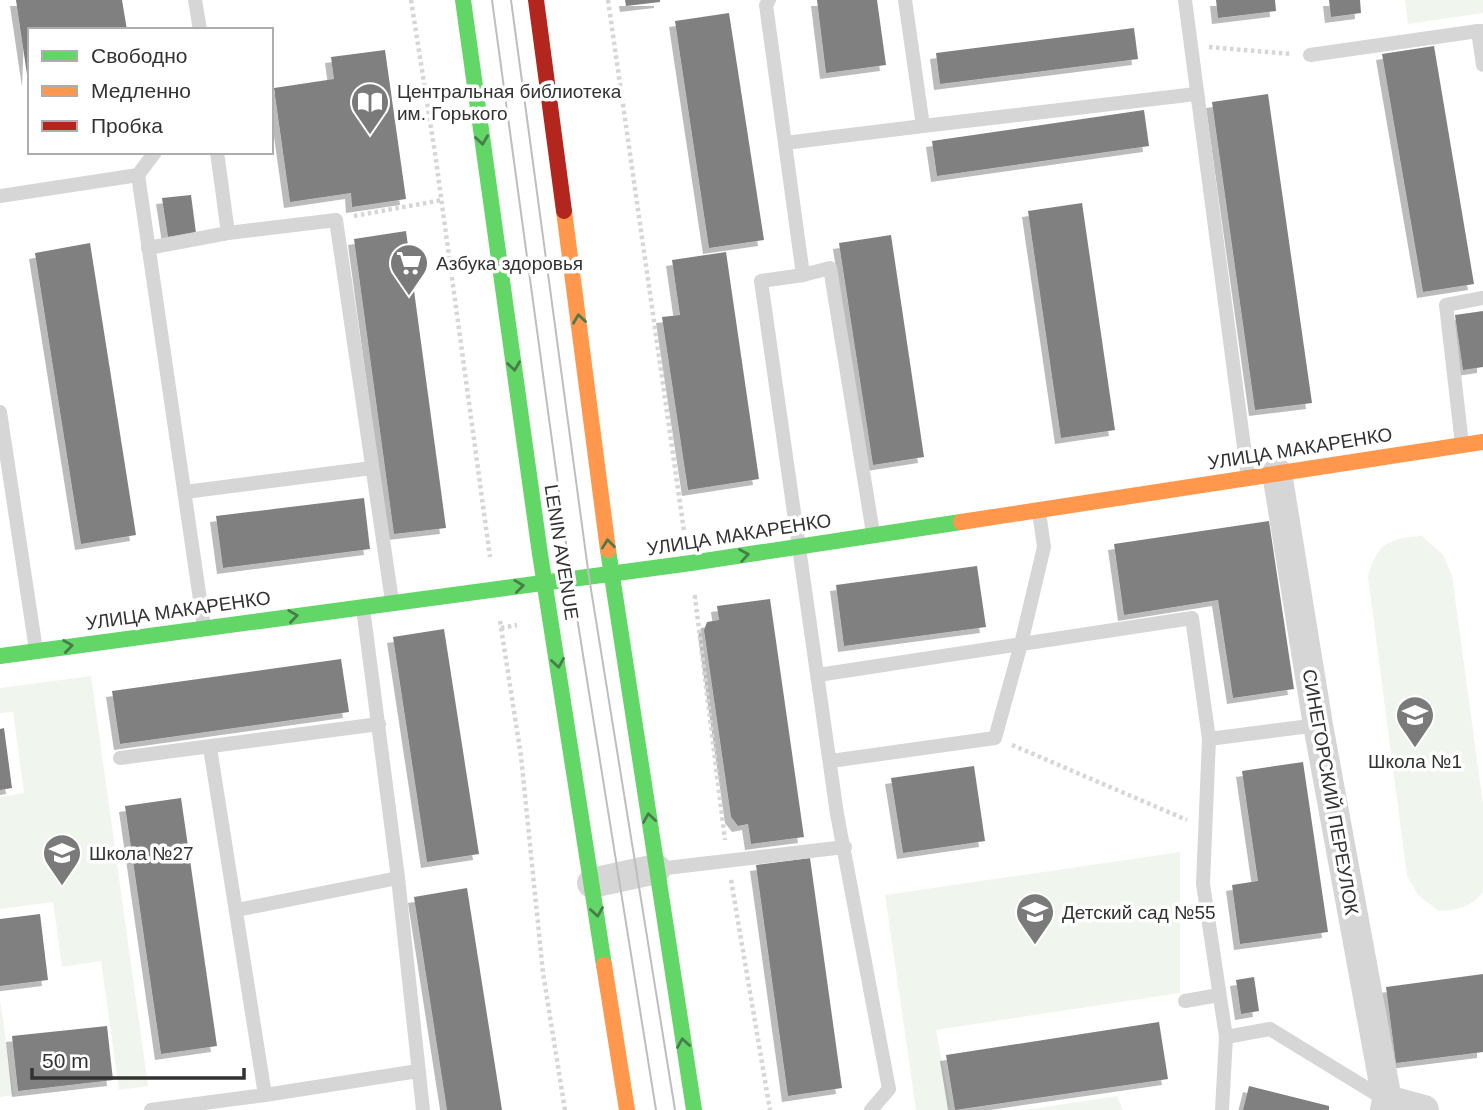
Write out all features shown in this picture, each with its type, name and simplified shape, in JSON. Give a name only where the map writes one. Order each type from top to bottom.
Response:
[{"type":"main road","name":"LENIN AVENUE","points":[[463,0],[546,583],[627,1110]]},
{"type":"main road","points":[[536,0],[611,575],[690,1109]]},
{"type":"main road","name":"УЛИЦА МАКАРЕНКО","points":[[0,656],[611,575],[1483,442]]},
{"type":"street","name":"СИНЕГОРСКИЙ ПЕРЕУЛОК","points":[[1263,475],[1318,725],[1386,1105]]},
{"type":"street","points":[[592,883],[656,869]]},
{"type":"street","points":[[1386,1105],[1424,1110]]},
{"type":"lane","points":[[195,0],[200,28]]},
{"type":"lane","points":[[769,0],[766,5],[803,275]]},
{"type":"lane","points":[[905,0],[923,126]]},
{"type":"lane","points":[[1185,0],[1196,93],[1263,475]]},
{"type":"lane","points":[[1310,55],[1480,31],[1483,65]]},
{"type":"lane","points":[[785,143],[1196,93]]},
{"type":"lane","points":[[154,154],[138,175],[204,628]]},
{"type":"lane","points":[[217,154],[228,233]]},
{"type":"lane","points":[[0,196],[138,175]]},
{"type":"lane","points":[[148,248],[228,233],[336,220],[393,602]]},
{"type":"lane","points":[[871,1110],[889,1089],[838,814],[761,281],[830,268],[873,534]]},
{"type":"lane","points":[[1462,445],[1446,305],[1483,298]]},
{"type":"lane","points":[[0,412],[36,650]]},
{"type":"lane","points":[[185,492],[372,468]]},
{"type":"lane","points":[[831,761],[995,738],[1044,547],[1039,509]]},
{"type":"lane","points":[[363,606],[398,878],[423,1110]]},
{"type":"lane","points":[[818,675],[1192,618],[1209,739],[1203,884],[1226,1037],[1222,1110]]},
{"type":"lane","points":[[120,758],[379,724]]},
{"type":"lane","points":[[1209,739],[1318,725]]},
{"type":"lane","points":[[210,748],[265,1095]]},
{"type":"lane","points":[[656,869],[845,847]]},
{"type":"lane","points":[[237,910],[398,878]]},
{"type":"lane","points":[[1185,1000],[1219,995]]},
{"type":"lane","points":[[1226,1037],[1270,1029],[1386,1105]]},
{"type":"lane","points":[[151,1110],[418,1071]]},
{"type":"path","points":[[608,0],[680,507],[691,563]]},
{"type":"path","points":[[1190,46],[1310,55]]},
{"type":"path","points":[[336,220],[442,200]]},
{"type":"path","points":[[995,738],[1205,828]]},
{"type":"shaded area","points":[[1405,0],[1483,0],[1483,13],[1408,24]]},
{"type":"shaded area","points":[[1422,536],[1444,556],[1452,576],[1483,804],[1483,892],[1464,907],[1439,911],[1418,895],[1407,876],[1368,577],[1376,557],[1386,544],[1401,538]]},
{"type":"shaded area","points":[[91,676],[148,1086],[119,1090],[101,961],[62,967],[53,902],[0,909],[0,797],[24,793],[13,712],[0,713],[0,688]]},
{"type":"shaded area","name":"Детский сад №55","points":[[1180,852],[1180,993],[936,1030],[951,1110],[916,1110],[885,895]]},
{"type":"shaded area","points":[[0,1000],[14,1095],[0,1097]]},
{"type":"shaded area","points":[[1117,1096],[1123,1110],[1025,1110]]},
{"type":"building","points":[[16,0],[122,0],[127,28],[28,28],[28,81]]},
{"type":"building","points":[[625,0],[660,0],[660,2],[626,6]]},
{"type":"building","points":[[817,0],[877,0],[886,65],[826,73]]},
{"type":"building","points":[[1216,0],[1275,0],[1276,11],[1218,18]]},
{"type":"building","points":[[1329,0],[1360,0],[1361,13],[1331,17]]},
{"type":"building","points":[[729,13],[764,240],[709,248],[675,21]]},
{"type":"building","points":[[1134,28],[1138,59],[940,84],[936,53]]},
{"type":"building","points":[[1434,46],[1474,284],[1423,292],[1382,54]]},
{"type":"building","points":[[385,50],[406,199],[352,207],[351,193],[290,202],[274,88],[334,79],[331,57]]},
{"type":"building","points":[[1268,94],[1312,403],[1255,410],[1212,102]]},
{"type":"building","points":[[1144,110],[1149,146],[937,176],[932,141]]},
{"type":"building","points":[[191,195],[196,233],[168,237],[162,198]]},
{"type":"building","points":[[1082,203],[1115,430],[1061,438],[1028,211]]},
{"type":"building","points":[[406,231],[446,528],[394,534],[354,239]]},
{"type":"building","points":[[891,235],[924,457],[873,465],[839,243]]},
{"type":"building","points":[[90,243],[136,535],[81,544],[35,253]]},
{"type":"building","points":[[726,252],[759,479],[688,490],[662,317],[680,315],[672,260]]},
{"type":"building","points":[[1483,311],[1483,367],[1463,370],[1455,315]]},
{"type":"building","points":[[364,498],[370,549],[223,568],[216,516]]},
{"type":"building","points":[[1269,521],[1294,689],[1233,698],[1218,600],[1124,615],[1114,544]]},
{"type":"building","points":[[977,566],[986,627],[844,646],[836,585]]},
{"type":"building","points":[[770,599],[804,837],[751,844],[748,824],[738,826],[731,817],[704,630],[707,622],[719,620],[717,606]]},
{"type":"building","points":[[444,629],[479,854],[427,862],[393,637]]},
{"type":"building","points":[[341,659],[349,712],[120,744],[112,691]]},
{"type":"building","points":[[4,728],[12,788],[0,790],[0,729]]},
{"type":"building","points":[[1303,762],[1328,932],[1240,944],[1232,885],[1258,881],[1242,771]]},
{"type":"building","points":[[974,766],[985,841],[903,853],[891,778]]},
{"type":"building","points":[[181,798],[217,1046],[161,1054],[125,806]]},
{"type":"building","points":[[810,858],[842,1088],[788,1096],[756,865]]},
{"type":"building","points":[[467,888],[502,1110],[447,1110],[414,897]]},
{"type":"building","points":[[40,914],[48,980],[0,986],[0,919]]},
{"type":"building","points":[[1483,974],[1483,1052],[1396,1063],[1386,987]]},
{"type":"building","points":[[1254,977],[1259,1011],[1241,1014],[1236,980]]},
{"type":"building","points":[[1159,1022],[1168,1079],[955,1110],[946,1055]]},
{"type":"building","points":[[107,1026],[113,1080],[18,1091],[12,1036]]},
{"type":"building","points":[[1249,1086],[1329,1106],[1329,1110],[1243,1110]]},
{"type":"tram line","points":[[492,0],[571,580],[656,1110]]},
{"type":"tram line","points":[[511,0],[589,577],[675,1110]]},
{"type":"traffic: fast","points":[[463,0],[540,554],[604,965]]},
{"type":"traffic: fast","points":[[0,656],[691,563],[961,522]]},
{"type":"traffic: fast","points":[[608,550],[694,1110]]},
{"type":"traffic: slow","points":[[564,211],[608,550]]},
{"type":"traffic: slow","points":[[961,522],[1483,442]]},
{"type":"traffic: slow","points":[[604,965],[627,1110]]},
{"type":"traffic: jam","points":[[536,0],[564,211]]},
{"type":"place","name":"Центральная библиотека им. Горького","points":[[370,136]]},
{"type":"place","name":"Азбука здоровья","points":[[409,297]]},
{"type":"place","name":"Школа №1","points":[[1415,749]]},
{"type":"place","name":"Школа №27","points":[[62,887]]},
{"type":"place","name":"Детский сад №55","points":[[1035,946]]}]
